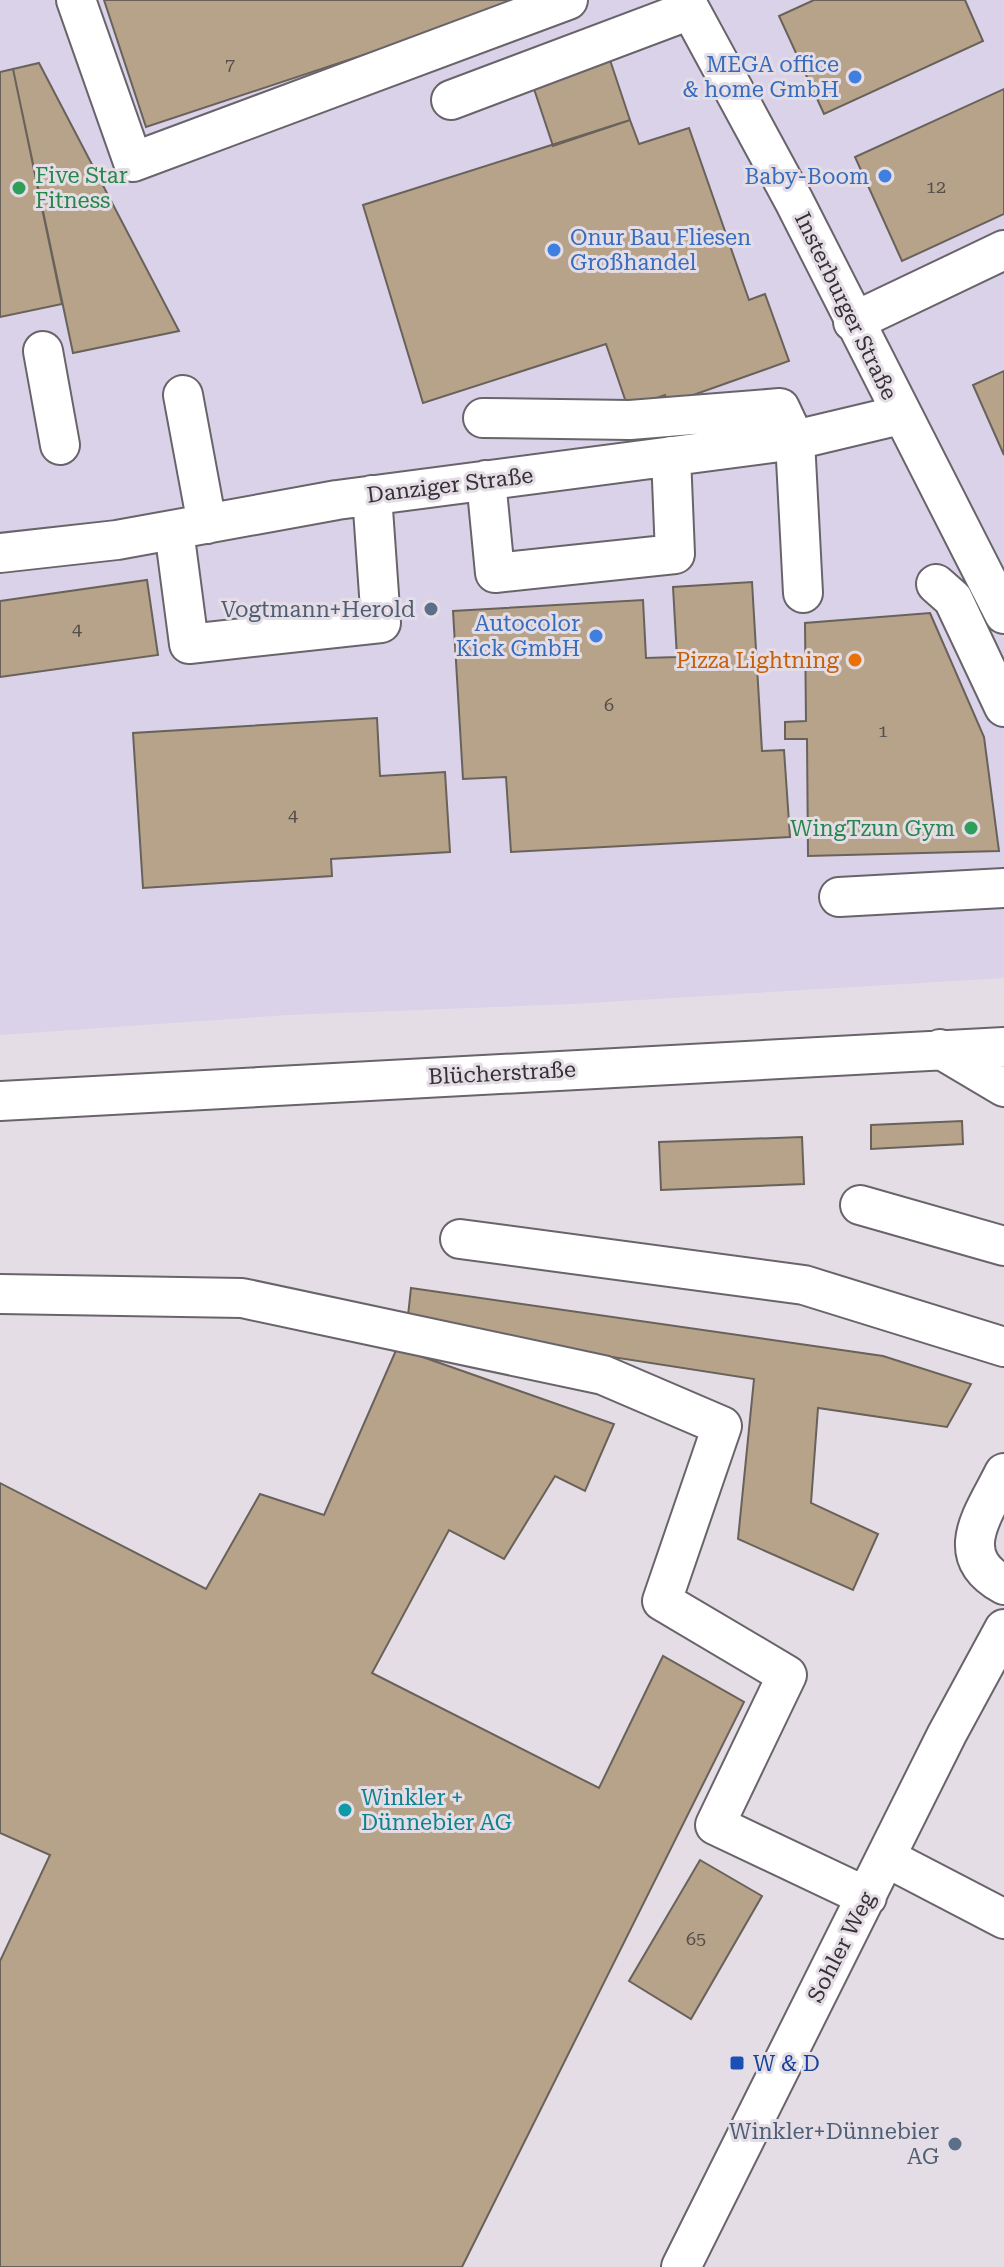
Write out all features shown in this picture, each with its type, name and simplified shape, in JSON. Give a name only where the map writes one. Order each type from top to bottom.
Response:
[{"type":"street","points":[[76,0],[133,162],[568,0]]},
{"type":"street","points":[[451,100],[688,5]]},
{"type":"street","name":"Insterburger Straße","points":[[688,5],[794,201],[900,415],[1004,614]]},
{"type":"street","points":[[853,322],[1004,250]]},
{"type":"street","points":[[43,351],[60,445]]},
{"type":"street","points":[[183,395],[191,527],[189,644],[381,623],[372,495]]},
{"type":"street","points":[[483,418],[630,420],[780,408],[795,440],[803,593]]},
{"type":"street","name":"Danziger Straße","points":[[0,553],[117,540],[372,495],[795,440],[900,415]]},
{"type":"street","points":[[486,480],[495,573],[675,554],[671,456]]},
{"type":"street","points":[[936,584],[953,599],[1004,707]]},
{"type":"street","points":[[839,897],[1004,888]]},
{"type":"street","name":"Blücherstraße","points":[[0,1101],[1004,1047]]},
{"type":"street","points":[[940,1049],[1004,1087]]},
{"type":"street","points":[[860,1205],[1004,1246]]},
{"type":"street","points":[[460,1239],[804,1285],[1004,1347]]},
{"type":"street","points":[[0,1294],[242,1298],[603,1375],[722,1426],[662,1601],[787,1675],[715,1825],[867,1897]]},
{"type":"street","points":[[1004,1473],[975,1533],[973,1550],[988,1576],[1004,1585]]},
{"type":"street","name":"Sohler Weg","points":[[681,2267],[947,1734],[1004,1629]]},
{"type":"street","points":[[887,1858],[1004,1919]]},
{"type":"shaded area","points":[[0,0],[1004,0],[1004,978],[573,1004],[288,1015],[0,1035]]},
{"type":"building","points":[[104,0],[522,0],[523,2],[146,127]]},
{"type":"building","name":"MEGA office & home GmbH","points":[[814,0],[965,0],[983,41],[824,114],[779,16]]},
{"type":"building","points":[[609,57],[630,120],[553,146],[532,83]]},
{"type":"building","points":[[39,63],[179,331],[73,353],[13,69]]},
{"type":"building","name":"Five Star Fitness","points":[[13,69],[62,304],[0,317],[0,72]]},
{"type":"building","points":[[1004,89],[1004,214],[902,261],[855,157]]},
{"type":"building","name":"Onur Bau Fliesen Großhandel","points":[[630,120],[639,144],[689,128],[749,300],[765,294],[789,361],[668,404],[665,395],[628,408],[606,344],[423,403],[363,205]]},
{"type":"building","points":[[1004,371],[1004,455],[973,385]]},
{"type":"building","points":[[147,580],[158,655],[0,677],[0,601]]},
{"type":"building","points":[[752,582],[762,751],[784,750],[790,837],[511,852],[506,777],[463,779],[453,611],[643,600],[646,658],[677,657],[673,587]]},
{"type":"building","points":[[930,613],[984,737],[999,851],[808,856],[807,739],[785,739],[785,722],[806,721],[805,623]]},
{"type":"building","points":[[377,718],[380,776],[445,772],[450,852],[331,859],[332,876],[143,888],[133,733]]},
{"type":"building","points":[[962,1121],[963,1144],[871,1149],[871,1125]]},
{"type":"building","points":[[802,1137],[804,1184],[661,1190],[659,1142]]},
{"type":"building","points":[[411,1288],[883,1356],[971,1384],[947,1427],[818,1408],[811,1503],[878,1534],[853,1590],[738,1539],[754,1379],[407,1325]]},
{"type":"building","name":"Winkler + Dünnebier AG","points":[[397,1348],[614,1424],[585,1491],[555,1476],[504,1559],[449,1530],[372,1673],[599,1788],[663,1656],[744,1702],[462,2267],[0,2267],[0,1961],[50,1855],[0,1833],[0,1483],[206,1589],[260,1494],[324,1515]]},
{"type":"building","points":[[700,1860],[762,1896],[691,2019],[629,1981]]},
{"type":"place","name":"MEGA office & home GmbH","points":[[855,77]]},
{"type":"place","name":"Baby-Boom","points":[[885,176]]},
{"type":"place","name":"Five Star Fitness","points":[[19,188]]},
{"type":"place","name":"Onur Bau Fliesen Großhandel","points":[[554,250]]},
{"type":"place","name":"Vogtmann+Herold","points":[[431,609]]},
{"type":"place","name":"Autocolor Kick GmbH","points":[[596,636]]},
{"type":"place","name":"Pizza Lightning","points":[[855,660]]},
{"type":"place","name":"WingTzun Gym","points":[[971,828]]},
{"type":"place","name":"Winkler + Dünnebier AG","points":[[345,1810]]},
{"type":"place","name":"W & D","points":[[737,2063]]},
{"type":"place","name":"Winkler+Dünnebier AG","points":[[955,2144]]}]
